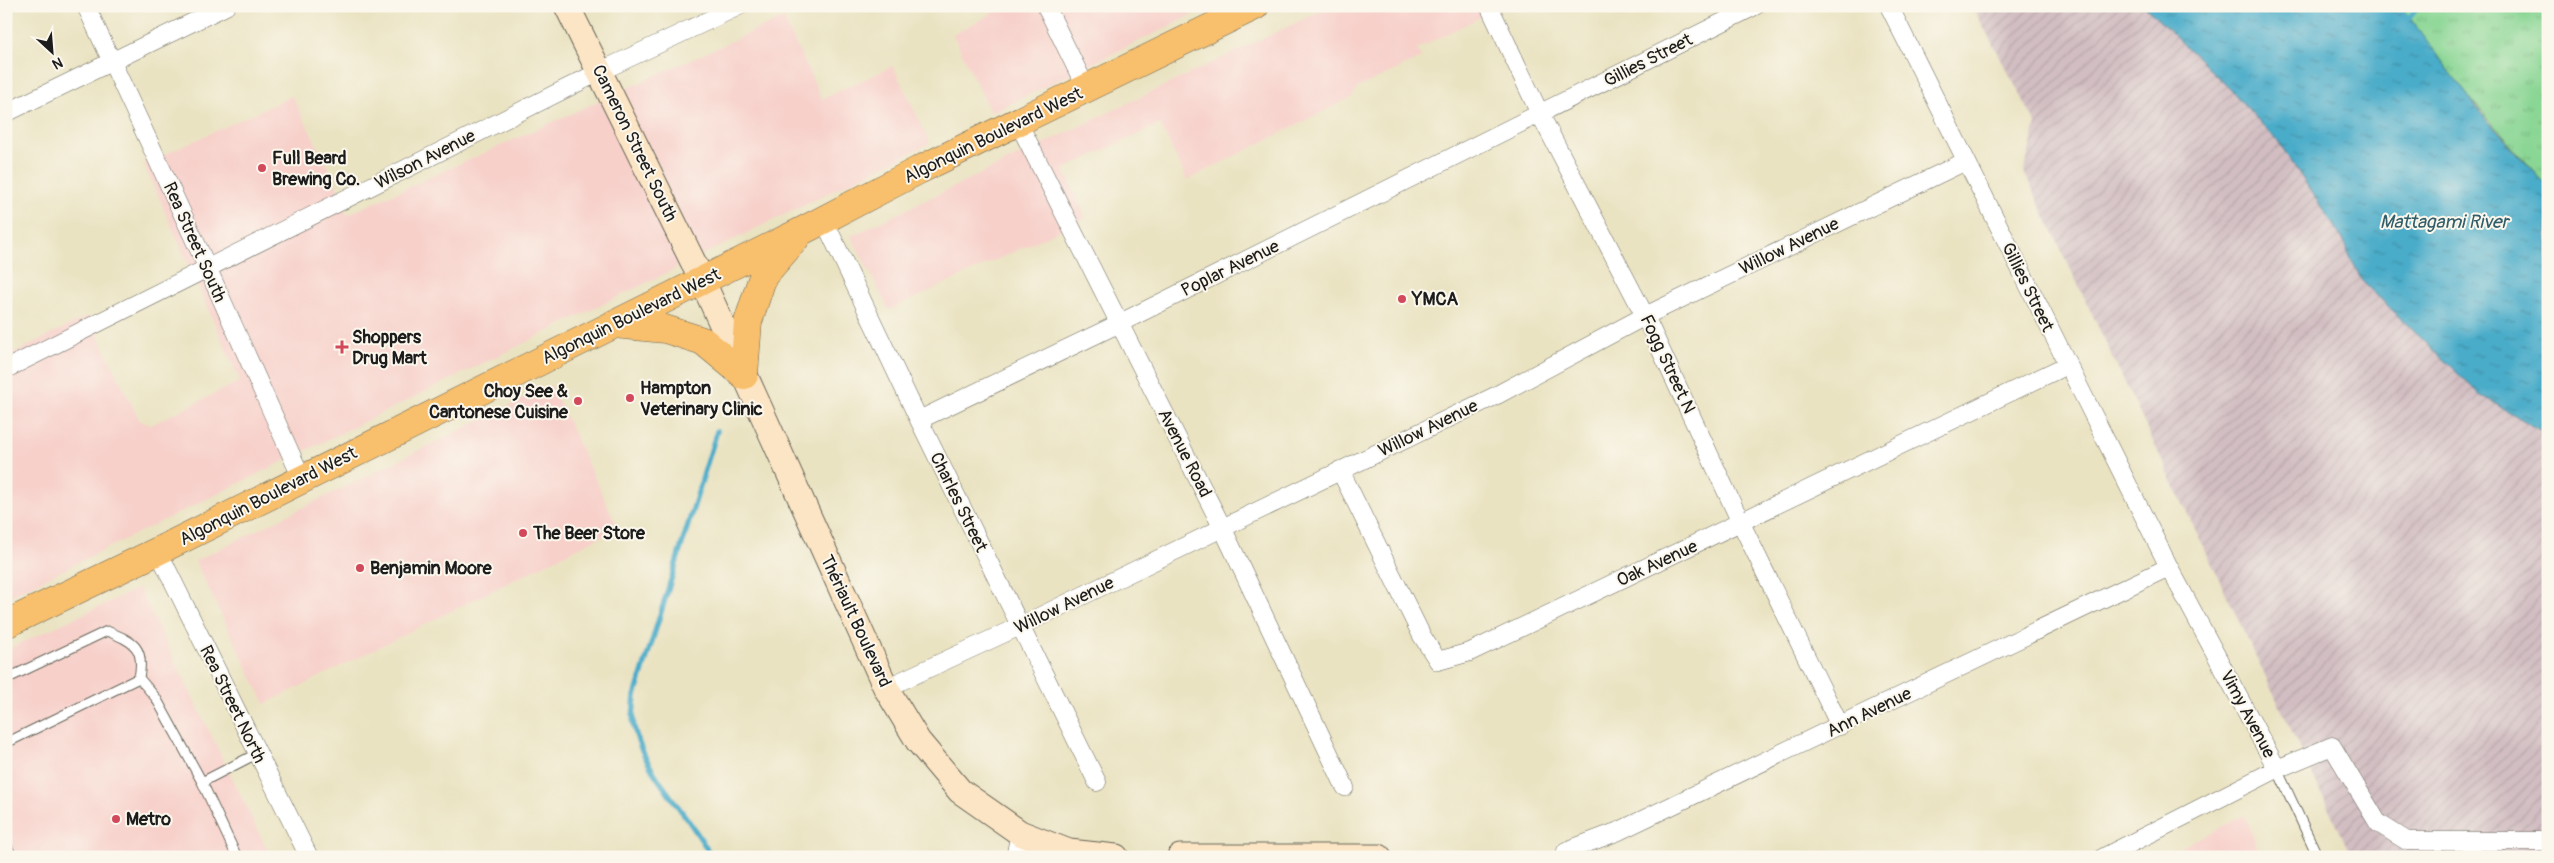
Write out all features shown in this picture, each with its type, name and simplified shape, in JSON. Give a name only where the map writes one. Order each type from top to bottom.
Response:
[{"type":"main road","name":"Cameron Street South","points":[[567,6],[601,71],[702,280]]},
{"type":"main road","name":"Algonquin Boulevard West","points":[[6,624],[302,480],[813,225],[919,170],[1087,90],[1255,6]]},
{"type":"main road","points":[[744,375],[748,322],[763,276],[813,225]]},
{"type":"main road","name":"Thériault Boulevard","points":[[702,280],[886,688],[918,742],[960,791],[1018,845],[1116,857]]},
{"type":"main road","points":[[614,324],[665,329],[702,341],[744,375]]},
{"type":"main road","points":[[1180,857],[1379,857]]},
{"type":"street","name":"Rea Street South","points":[[86,6],[208,269],[302,480]]},
{"type":"street","points":[[6,113],[226,6]]},
{"type":"street","name":"Wilson Avenue","points":[[6,369],[601,71],[739,6]]},
{"type":"street","points":[[1046,6],[1087,90]]},
{"type":"street","name":"Fogg Street N","points":[[1489,6],[1540,114],[1645,316],[1741,523],[1840,726]]},
{"type":"street","name":"Gillies Street","points":[[1540,114],[1755,6]]},
{"type":"street","name":"Gillies Street","points":[[1889,6],[2169,567]]},
{"type":"street","name":"Poplar Avenue","points":[[919,420],[1120,323],[1540,114]]},
{"type":"street","name":"Avenue Road","points":[[1018,122],[1223,529],[1345,787]]},
{"type":"street","name":"Willow Avenue","points":[[886,688],[1223,529],[1340,470],[1497,395],[1645,316],[1966,161]]},
{"type":"street","name":"Charles Street","points":[[813,225],[919,420],[1097,782]]},
{"type":"street","name":"Oak Avenue","points":[[1340,470],[1422,636],[1438,661],[1470,652],[2067,365]]},
{"type":"street","name":"Rea Street North","points":[[158,551],[309,857]]},
{"type":"street","name":"Ann Avenue","points":[[1566,850],[1619,831],[2169,567]]},
{"type":"street","name":"Vimy Avenue","points":[[2104,857],[2278,769],[2169,567]]},
{"type":"street","points":[[2278,769],[2332,746],[2378,823],[2407,840],[2548,841]]},
{"type":"lane","points":[[6,679],[107,631],[126,638],[136,647],[142,660],[139,678],[156,698],[202,782],[237,857]]},
{"type":"lane","points":[[6,743],[139,678]]},
{"type":"lane","points":[[202,782],[258,753]]},
{"type":"lane","points":[[2278,769],[2318,857]]},
{"type":"lane","points":[[6,844],[12,857]]},
{"type":"shaded area","points":[[1005,6],[1210,6],[991,113],[953,35]]},
{"type":"shaded area","points":[[1331,6],[1502,6],[1417,49],[1421,58],[1357,88],[1352,97],[1187,180],[1160,124],[1064,169],[1086,218],[889,310],[851,236]]},
{"type":"shaded area","points":[[1972,6],[2144,6],[2231,90],[2280,144],[2339,234],[2362,281],[2478,393],[2548,435],[2548,857],[2352,857],[2024,172],[2036,124]]},
{"type":"shaded area","points":[[783,18],[822,99],[893,66],[930,143],[6,598],[6,357],[88,316],[140,421],[151,425],[240,381],[144,164],[292,96],[334,179],[347,215]]},
{"type":"shaded area","points":[[551,385],[618,528],[265,704],[195,561]]},
{"type":"shaded area","points":[[139,588],[271,857],[6,857],[6,650]]},
{"type":"shaded area","points":[[2245,815],[2261,857],[2161,857]]},
{"type":"green space","points":[[2389,6],[2548,6],[2548,187]]},
{"type":"water","name":"Mattagami River","points":[[2144,6],[2401,6],[2480,112],[2548,187],[2548,435],[2478,393],[2362,281],[2339,234],[2280,144],[2231,90]]},
{"type":"waterway","points":[[2404,24],[2419,6]]},
{"type":"waterway","points":[[711,857],[648,762],[634,727],[633,716],[635,696],[717,431]]},
{"type":"place","name":"Full Beard Brewing Co.","points":[[262,168]]},
{"type":"place","name":"YMCA","points":[[1402,299]]},
{"type":"place","name":"Shoppers Drug Mart","points":[[342,347]]},
{"type":"place","name":"Hampton Veterinary Clinic","points":[[630,398]]},
{"type":"place","name":"Choy See & Cantonese Cuisine","points":[[578,401]]},
{"type":"place","name":"The Beer Store","points":[[523,533]]},
{"type":"place","name":"Benjamin Moore","points":[[360,568]]},
{"type":"place","name":"Metro","points":[[116,819]]}]
